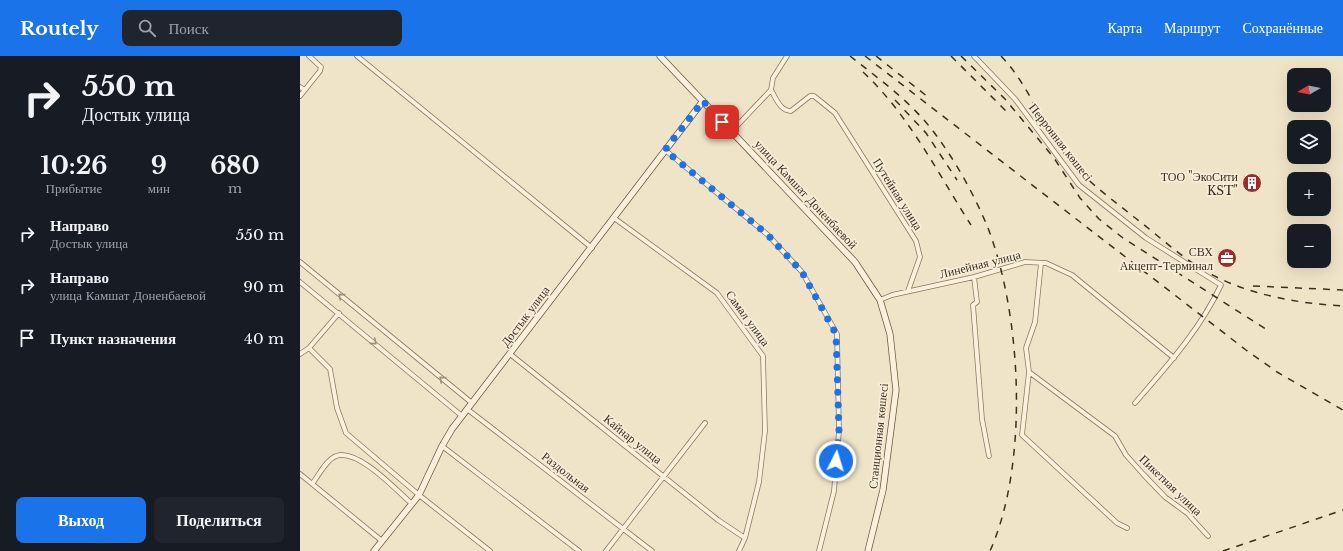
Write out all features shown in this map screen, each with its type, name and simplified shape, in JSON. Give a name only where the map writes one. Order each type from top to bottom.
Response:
[{"type":"street","points":[[300,96],[320,71],[321,67],[309,56]]},
{"type":"street","points":[[357,56],[592,248]]},
{"type":"street","name":"улица Камшат Доненбаевой","points":[[660,56],[855,262],[880,300]]},
{"type":"street","points":[[731,132],[771,90],[772,78],[788,56]]},
{"type":"street","name":"Перронная көшесі","points":[[974,56],[1015,99],[1079,184],[1146,238],[1221,285],[1211,308],[1174,358]]},
{"type":"street","points":[[300,87],[305,90]]},
{"type":"street","name":"Путейная улица","points":[[771,90],[782,107],[787,111],[790,111],[810,96],[814,96],[835,113],[916,241],[920,257],[908,291]]},
{"type":"street","name":"Достык улица","points":[[374,551],[419,495],[442,446],[467,409],[592,248],[703,101]]},
{"type":"street","points":[[665,150],[768,235],[802,272],[836,334],[839,431],[834,491],[819,551]]},
{"type":"street","name":"Самал улица","points":[[614,218],[717,293],[763,356],[765,432],[759,482],[745,538],[739,551]]},
{"type":"street","points":[[300,262],[472,404]]},
{"type":"street","name":"Линейная улица","points":[[880,300],[908,291],[974,277],[1025,262],[1046,263],[1072,275],[1174,358]]},
{"type":"street","points":[[1041,263],[1035,322],[1026,348],[1029,372],[1022,435],[1117,523],[1127,528]]},
{"type":"street","points":[[974,277],[977,302],[973,305],[982,419],[989,456]]},
{"type":"street","points":[[300,282],[462,416]]},
{"type":"street","name":"Станционная көшесі","points":[[868,551],[883,490],[896,390],[890,334],[880,300]]},
{"type":"street","points":[[300,354],[309,348],[339,313]]},
{"type":"street","points":[[309,348],[330,369],[337,408],[346,434],[419,495],[490,551]]},
{"type":"street","name":"Кайнар улица","points":[[510,354],[718,520],[745,538]]},
{"type":"street","points":[[1135,403],[1174,358]]},
{"type":"street","name":"Пикетная улица","points":[[1029,372],[1115,436],[1126,454],[1142,474],[1165,497],[1187,513],[1208,536]]},
{"type":"street","name":"Раздольная","points":[[467,409],[652,551]]},
{"type":"street","points":[[606,551],[705,423]]},
{"type":"street","points":[[442,446],[579,551]]},
{"type":"street","points":[[312,484],[329,461],[337,456],[353,456],[374,471],[412,504]]},
{"type":"street","points":[[300,474],[382,541]]},
{"type":"railway","points":[[850,56],[904,100],[924,120],[941,142],[964,178],[977,203],[988,228],[999,264],[1008,304],[1014,346],[1016,390],[1015,434],[1011,476],[1003,516],[990,551]]},
{"type":"railway","points":[[865,56],[1246,350],[1277,372],[1343,410]]},
{"type":"railway","points":[[876,56],[928,97]]},
{"type":"railway","points":[[951,56],[1007,112]]},
{"type":"railway","points":[[961,56],[1005,99],[1054,158],[1080,198],[1099,219],[1123,238],[1269,331]]},
{"type":"railway","points":[[1001,56],[1019,78],[1047,128],[1070,161],[1087,179],[1186,259],[1228,282],[1266,295],[1324,305],[1343,306]]},
{"type":"railway","points":[[863,72],[908,125],[971,225]]},
{"type":"railway","points":[[895,100],[926,133],[957,180]]},
{"type":"railway","points":[[1253,286],[1343,290]]},
{"type":"railway","points":[[1223,551],[1343,510]]},
{"type":"place","name":"ТОО \"ЭкоСити KST\"","points":[[1252,183]]},
{"type":"place","name":"СВХ Акцепт-Терминал","points":[[1227,258]]},
{"type":"route","points":[[722,122],[703,101],[665,150],[768,235],[802,272],[836,334],[839,431],[836,461]]}]
